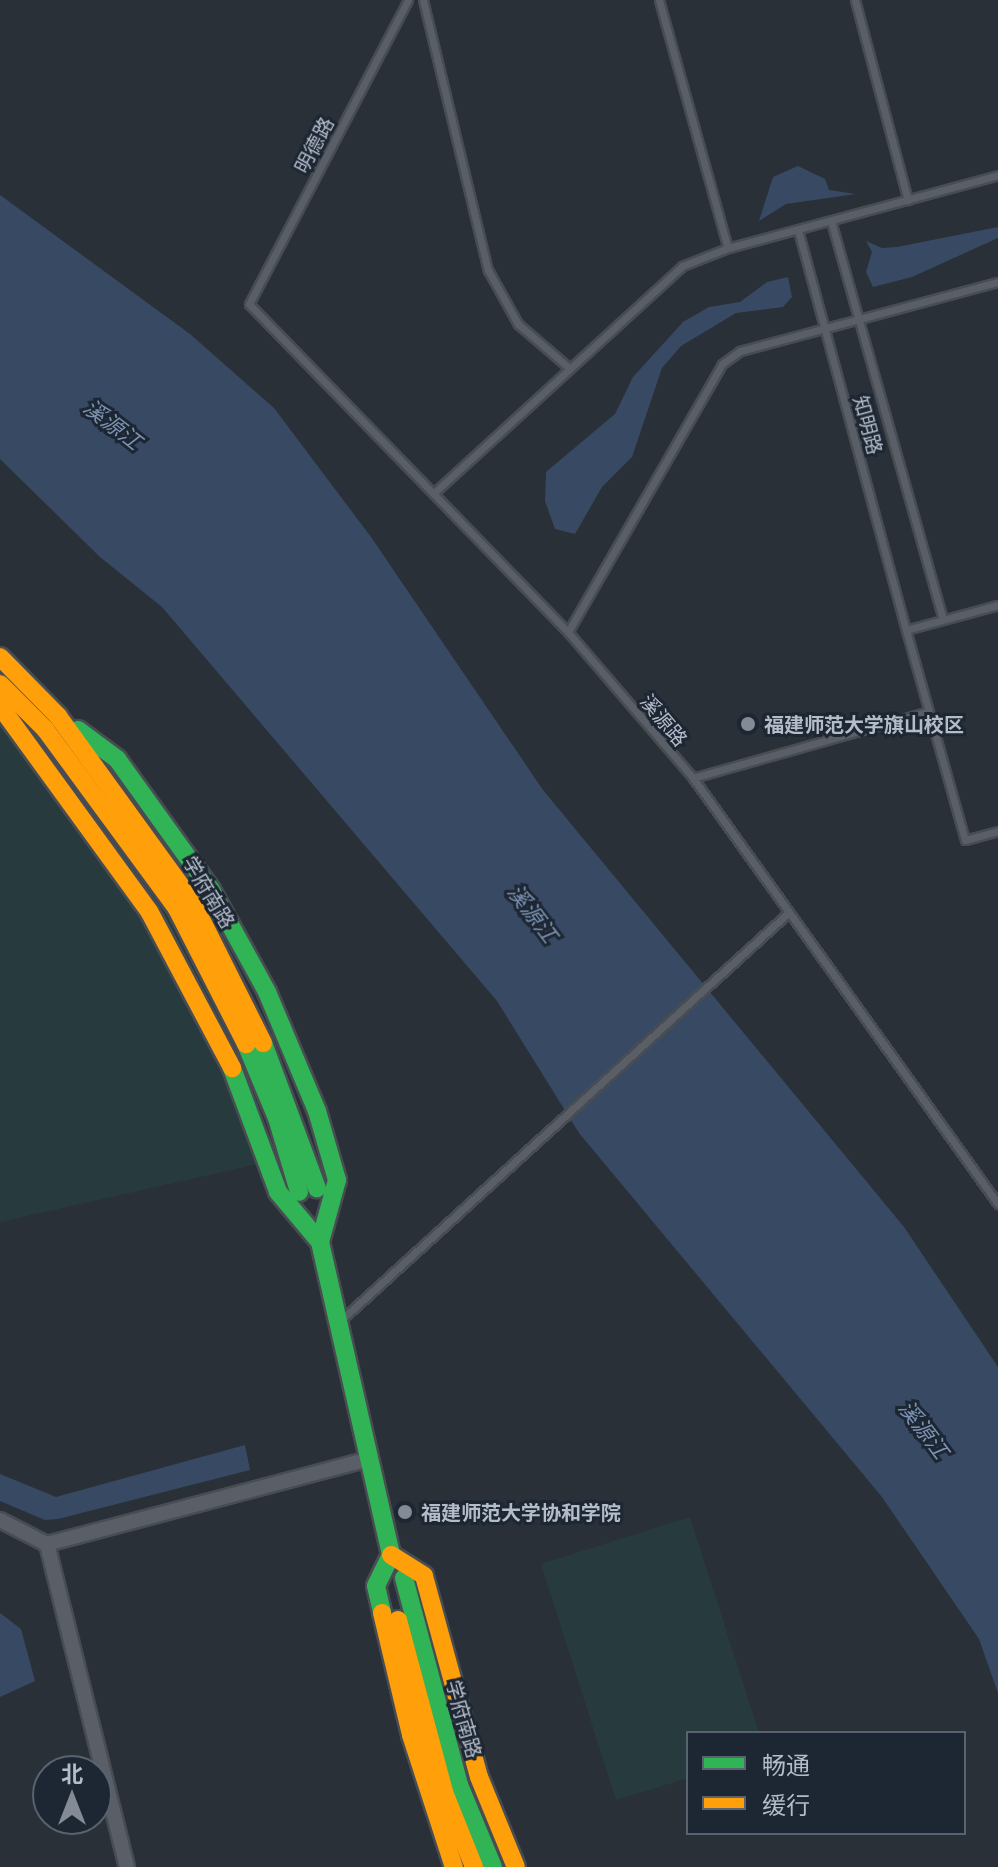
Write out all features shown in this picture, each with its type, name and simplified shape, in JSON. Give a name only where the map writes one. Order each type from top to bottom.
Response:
[{"type":"main road","name":"学府南路","points":[[0,657],[58,716],[192,901],[248,1006],[292,1110],[308,1190],[239,1026],[177,909],[45,729],[0,684]]},
{"type":"main road","points":[[0,706],[149,911],[212,1024],[255,1121],[278,1192],[320,1242],[391,1555],[376,1586],[411,1735],[454,1867]]},
{"type":"main road","points":[[58,716],[117,759],[211,890],[267,992],[317,1111],[337,1180],[320,1242]]},
{"type":"main road","points":[[391,1555],[424,1576],[479,1777],[516,1867]]},
{"type":"main road","name":"学府南路","points":[[474,1867],[444,1792],[396,1580],[459,1785],[493,1867]]},
{"type":"street","points":[[0,1520],[47,1544],[369,1459]]},
{"type":"street","points":[[47,1544],[127,1867]]},
{"type":"lane","name":"明德路","points":[[249,304],[408,0]]},
{"type":"lane","points":[[423,0],[488,270],[518,324],[567,366]]},
{"type":"lane","points":[[659,0],[728,248]]},
{"type":"lane","points":[[855,0],[908,200]]},
{"type":"lane","points":[[436,491],[567,366],[682,266],[728,248],[998,175]]},
{"type":"lane","name":"知明路","points":[[831,221],[943,620]]},
{"type":"lane","name":"知明路","points":[[798,230],[965,840],[998,831]]},
{"type":"lane","points":[[568,632],[722,364],[740,351],[998,282]]},
{"type":"lane","name":"溪源路","points":[[249,304],[436,491],[568,632],[693,778],[997,1205]]},
{"type":"lane","points":[[906,630],[998,605]]},
{"type":"lane","points":[[693,778],[929,711]]},
{"type":"lane","points":[[338,1323],[726,973],[787,914]]},
{"type":"green space","points":[[0,714],[52,749],[170,904],[243,1060],[258,1164],[0,1222]]},
{"type":"green space","points":[[690,1517],[758,1731],[686,1731],[686,1779],[616,1800],[541,1564]]},
{"type":"water","points":[[798,166],[825,179],[829,190],[856,194],[786,204],[759,221],[773,177]]},
{"type":"water","name":"溪源江","points":[[0,195],[190,334],[274,408],[371,537],[543,790],[904,1227],[998,1367],[998,1693],[979,1639],[882,1497],[579,1133],[497,1001],[162,607],[100,557],[0,459]]},
{"type":"water","points":[[998,227],[998,238],[912,277],[873,287],[866,272],[872,252],[866,241],[882,248],[897,247]]},
{"type":"water","points":[[788,277],[792,297],[783,307],[736,313],[681,346],[662,368],[632,457],[602,487],[575,534],[555,529],[545,501],[546,472],[615,414],[633,377],[683,322],[709,307],[740,302],[767,282]]},
{"type":"water","points":[[245,1445],[250,1470],[58,1519],[45,1520],[0,1501],[0,1474],[56,1497]]},
{"type":"water","points":[[0,1613],[21,1629],[35,1681],[0,1697]]},
{"type":"traffic: fast","points":[[78,730],[117,759],[211,890],[267,992],[317,1111],[337,1180],[320,1242]]},
{"type":"traffic: fast","points":[[263,1043],[317,1188]]},
{"type":"traffic: fast","points":[[246,1044],[277,1118],[299,1192]]},
{"type":"traffic: fast","points":[[232,1068],[278,1192],[320,1242],[391,1555],[376,1586],[382,1613]]},
{"type":"traffic: fast","points":[[404,1578],[459,1785],[493,1867]]},
{"type":"traffic: slow","points":[[0,657],[58,716],[192,901],[263,1043]]},
{"type":"traffic: slow","points":[[0,684],[45,729],[177,909],[246,1044]]},
{"type":"traffic: slow","points":[[0,706],[149,911],[232,1068]]},
{"type":"traffic: slow","points":[[391,1555],[424,1576],[479,1777],[516,1867]]},
{"type":"traffic: slow","points":[[382,1613],[411,1735],[454,1867]]},
{"type":"traffic: slow","points":[[398,1620],[444,1792],[474,1867]]},
{"type":"place","name":"福建师范大学旗山校区","points":[[748,724]]},
{"type":"place","name":"福建师范大学协和学院","points":[[405,1512]]}]
